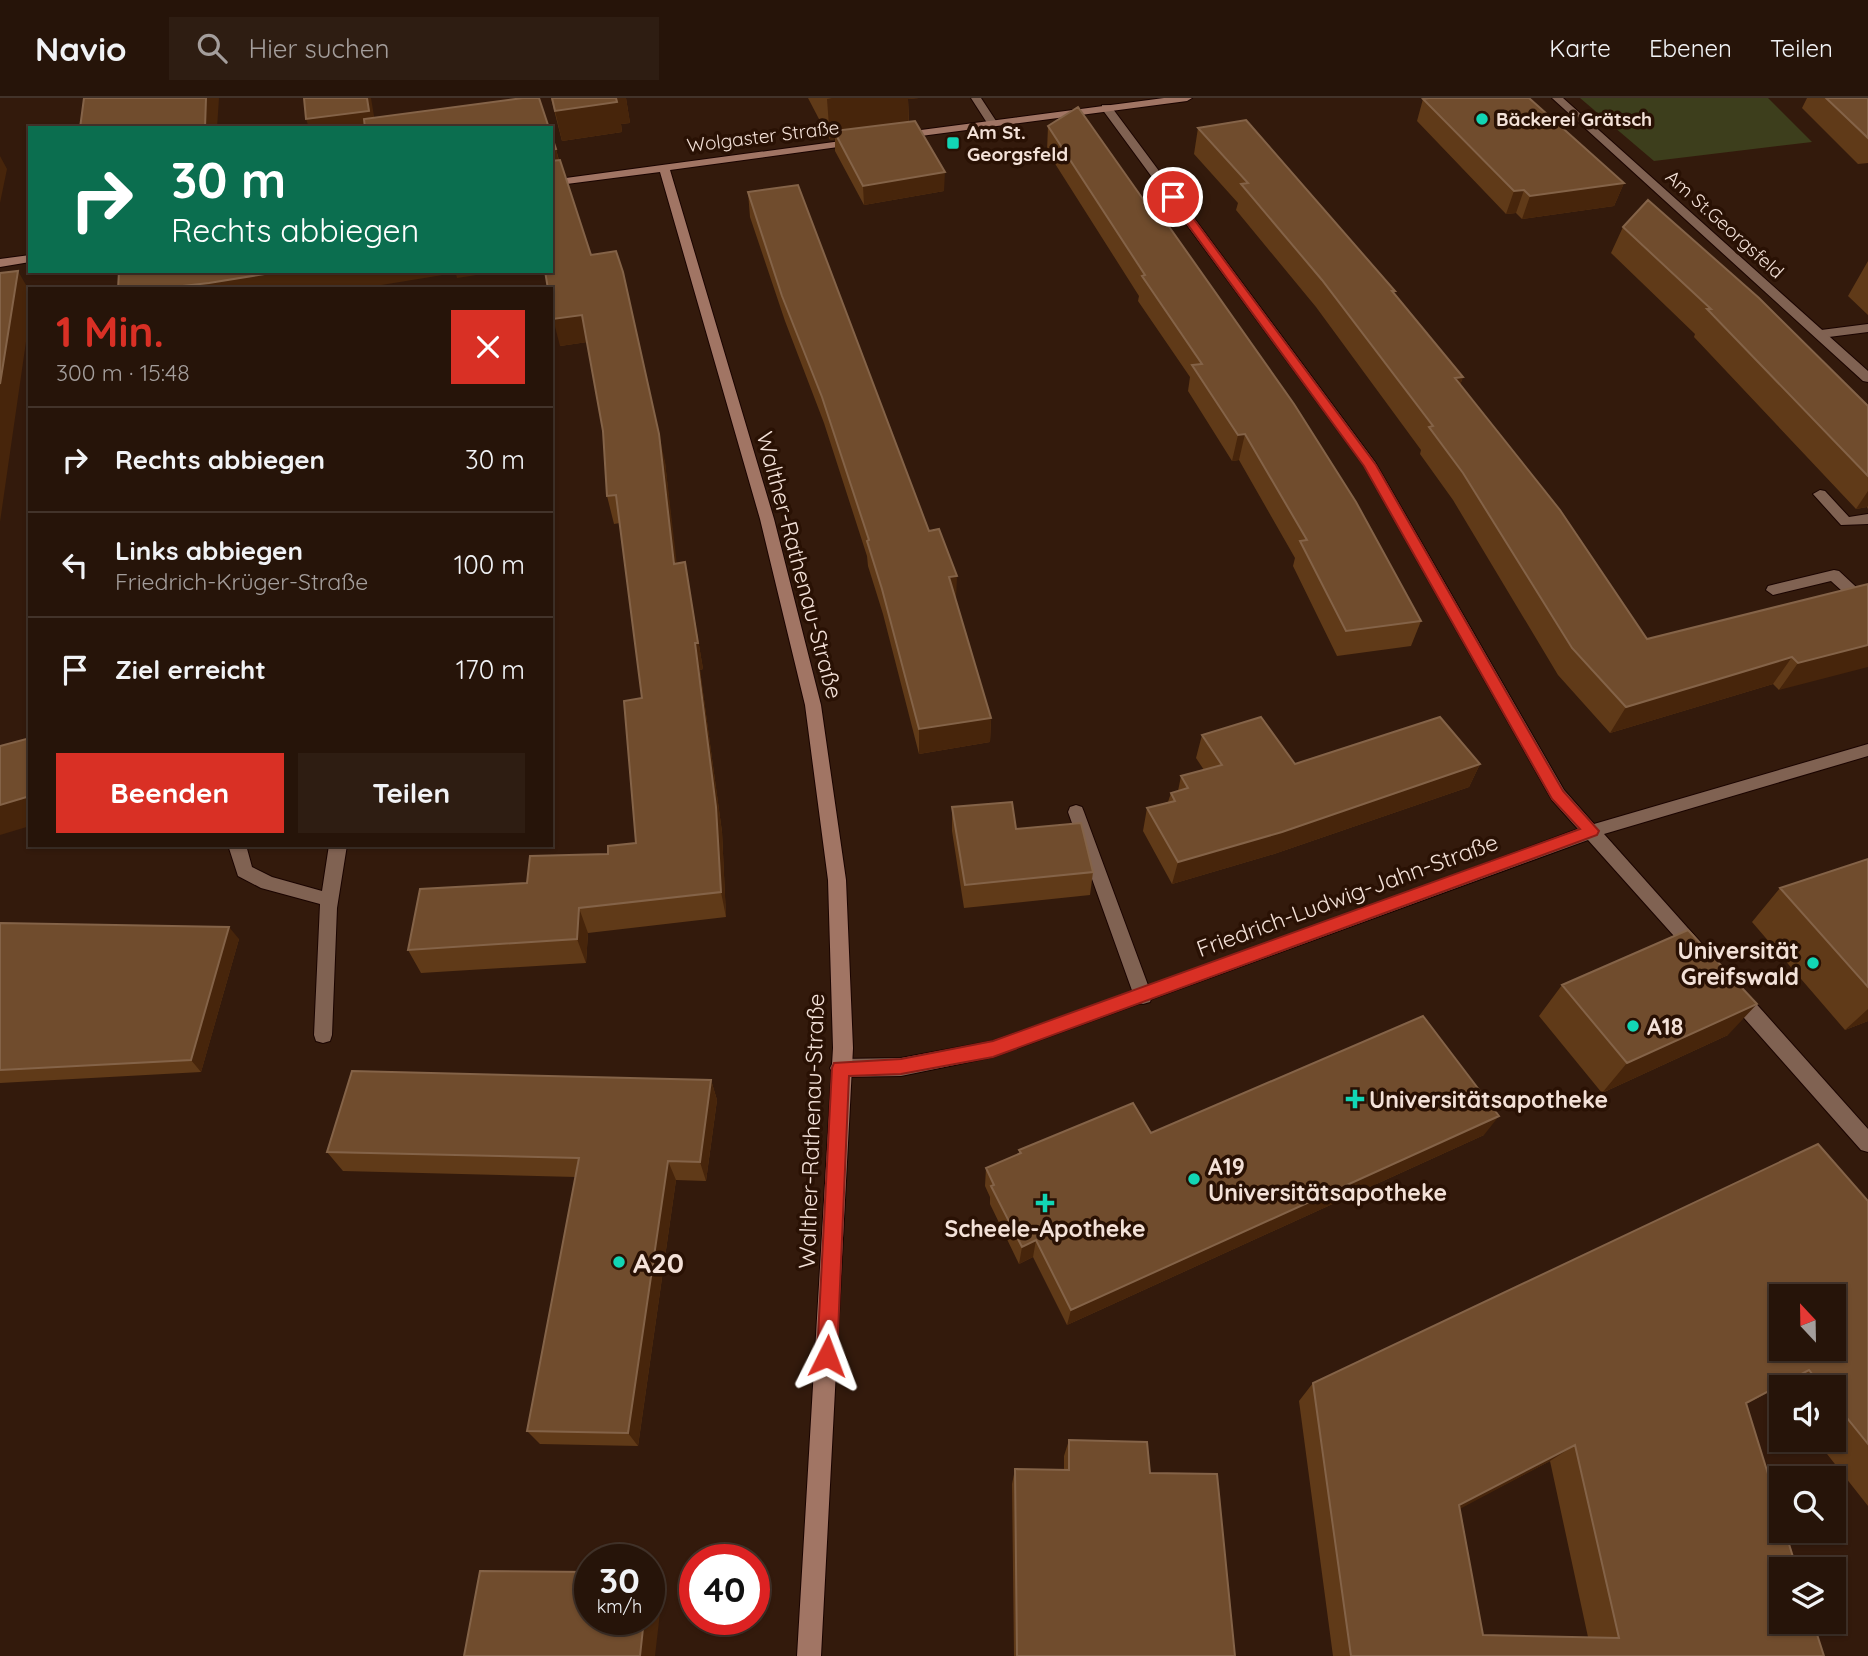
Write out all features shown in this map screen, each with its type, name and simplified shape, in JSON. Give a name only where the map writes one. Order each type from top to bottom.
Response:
[{"type":"street","points":[[976,98],[993,124]]},
{"type":"street","points":[[890,137],[1187,98]]},
{"type":"street","name":"Am St.Georgsfeld","points":[[1558,98],[1868,377]]},
{"type":"street","points":[[1106,107],[1370,465],[1558,795],[1868,1143]]},
{"type":"street","name":"Wolgaster Straße","points":[[553,183],[863,141]]},
{"type":"street","name":"Walther-Rathenau-Straße","points":[[664,167],[767,519],[813,705],[836,880],[843,1048],[810,1656]]},
{"type":"street","points":[[0,263],[28,258]]},
{"type":"street","points":[[1821,334],[1868,328]]},
{"type":"street","points":[[1820,494],[1846,522],[1868,519]]},
{"type":"street","points":[[1773,590],[1835,575],[1868,606]]},
{"type":"street","name":"Friedrich-Ludwig-Jahn-Straße","points":[[840,1068],[901,1067],[993,1049],[1591,831],[1868,750]]},
{"type":"street","points":[[1076,812],[1143,996]]},
{"type":"street","points":[[238,847],[244,871],[267,883],[330,900]]},
{"type":"street","points":[[323,1035],[330,900],[338,847]]},
{"type":"green space","points":[[1580,98],[1768,98],[1812,142],[1654,161]]},
{"type":"building","points":[[84,98],[206,98],[205,126],[80,126]]},
{"type":"building","points":[[304,98],[367,98],[369,111],[306,119]]},
{"type":"building","points":[[539,98],[548,126],[365,126],[364,119]]},
{"type":"building","points":[[552,98],[616,98],[617,102],[555,111]]},
{"type":"building","points":[[1529,98],[1624,183],[1530,196],[1524,190],[1514,191],[1423,99]]},
{"type":"building","points":[[1826,98],[1868,98],[1868,138]]},
{"type":"building","points":[[1078,107],[1145,202],[1151,201],[1294,404],[1356,502],[1421,621],[1346,631],[1300,541],[1307,540],[1245,434],[1238,435],[1192,365],[1202,364],[1142,276],[1145,275],[1048,126]]},
{"type":"building","points":[[1246,120],[1395,291],[1392,291],[1463,377],[1455,378],[1560,510],[1647,639],[1868,584],[1868,645],[1798,663],[1792,657],[1626,707],[1572,648],[1463,473],[1429,427],[1433,426],[1322,280],[1241,184],[1248,183],[1198,128]]},
{"type":"building","points":[[915,121],[945,172],[863,186],[834,131]]},
{"type":"building","points":[[560,160],[591,255],[616,251],[623,272],[659,434],[674,564],[685,562],[698,643],[695,643],[716,807],[721,892],[579,908],[577,939],[408,950],[420,889],[527,883],[530,856],[608,854],[608,846],[636,843],[624,701],[642,698],[616,495],[607,496],[603,431],[582,315],[553,319],[553,287],[548,287],[545,273],[553,273],[553,161]]},
{"type":"building","points":[[798,185],[929,531],[939,529],[957,576],[949,577],[991,718],[919,729],[867,541],[869,540],[822,397],[782,296],[748,192]]},
{"type":"building","points":[[1648,200],[1759,298],[1868,406],[1868,476],[1707,309],[1711,309],[1623,227]]},
{"type":"building","points":[[18,271],[0,384],[0,273]]},
{"type":"building","points":[[119,273],[271,273],[174,287],[118,287]]},
{"type":"building","points":[[1261,717],[1295,764],[1440,717],[1480,764],[1282,832],[1178,862],[1147,808],[1175,801],[1171,793],[1188,788],[1181,776],[1222,765],[1202,735]]},
{"type":"building","points":[[28,739],[28,797],[0,805],[0,746]]},
{"type":"building","points":[[1012,802],[1016,829],[1081,823],[1093,872],[965,885],[952,807]]},
{"type":"building","points":[[1868,859],[1868,987],[1780,888]]},
{"type":"building","points":[[0,923],[229,927],[191,1060],[0,1070]]},
{"type":"building","points":[[1688,930],[1757,1004],[1627,1063],[1562,985]]},
{"type":"building","name":"A19 Universitätsapotheke","points":[[1423,1016],[1499,1116],[1071,1310],[1036,1240],[1022,1247],[991,1186],[994,1185],[986,1168],[1021,1153],[1019,1150],[1133,1103],[1151,1133]]},
{"type":"building","name":"A20","points":[[352,1071],[711,1080],[700,1162],[668,1161],[628,1433],[527,1431],[579,1158],[327,1152]]},
{"type":"building","points":[[1818,1144],[1868,1201],[1868,1444],[1846,1417],[1846,1375],[1813,1375],[1809,1370],[1799,1375],[1769,1375],[1769,1391],[1746,1403],[1769,1477],[1769,1543],[1789,1543],[1793,1557],[1769,1557],[1769,1634],[1817,1634],[1824,1656],[1351,1656],[1313,1383]],"holes":[[[1575,1445],[1619,1638],[1483,1635],[1459,1505]]]},
{"type":"building","points":[[1069,1440],[1147,1442],[1150,1473],[1217,1474],[1235,1656],[1017,1656],[1015,1469],[1069,1470]]},
{"type":"building","points":[[480,1571],[574,1572],[574,1635],[642,1635],[640,1656],[464,1656]]},
{"type":"place","name":"Bäckerei Grätsch","points":[[1482,119]]},
{"type":"place","name":"Am St. Georgsfeld","points":[[953,143]]},
{"type":"place","name":"Universität Greifswald","points":[[1813,963]]},
{"type":"place","name":"A18","points":[[1633,1026]]},
{"type":"place","name":"Universitätsapotheke","points":[[1355,1099]]},
{"type":"place","name":"A19 Universitätsapotheke","points":[[1194,1179]]},
{"type":"place","name":"Scheele-Apotheke","points":[[1045,1203]]},
{"type":"place","name":"A20","points":[[619,1262]]},
{"type":"route","points":[[827,1356],[840,1068],[901,1067],[993,1049],[1340,925],[1591,831],[1558,795],[1370,465],[1173,197]]}]
